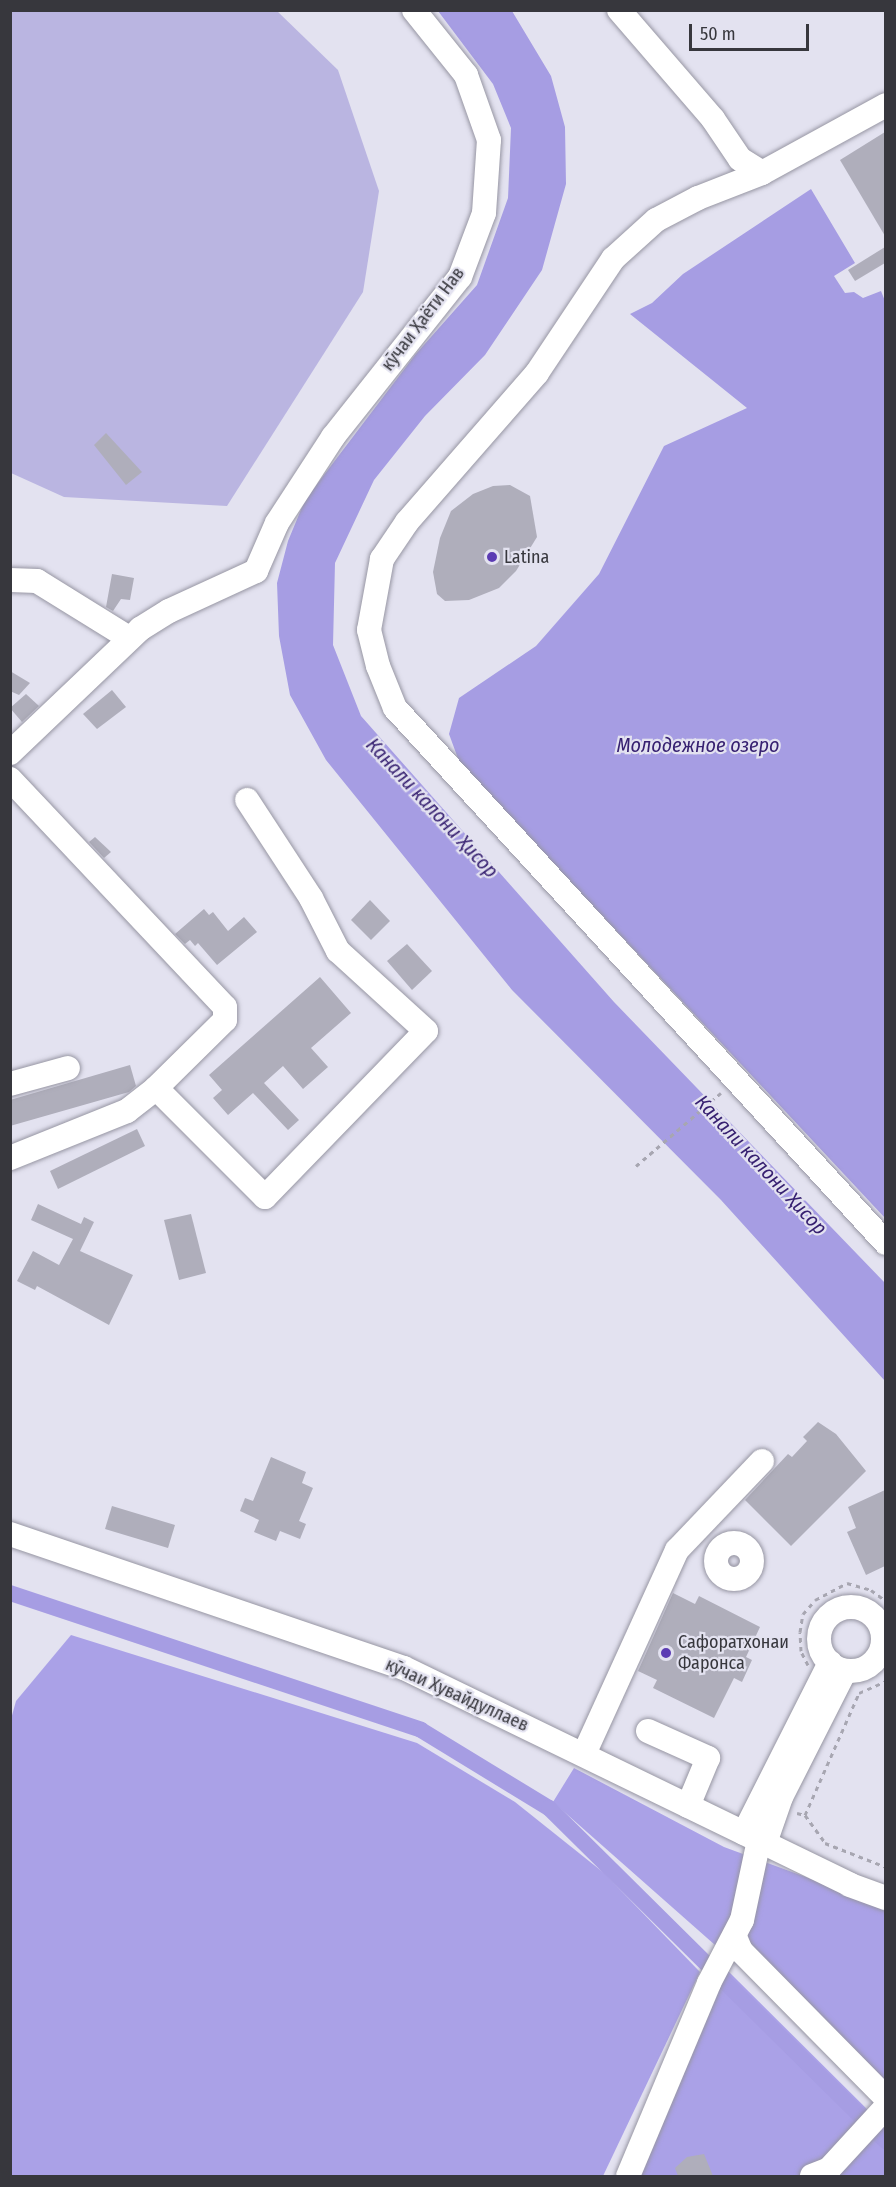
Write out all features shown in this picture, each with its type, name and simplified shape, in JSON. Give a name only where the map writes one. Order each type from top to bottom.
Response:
[{"type":"street","name":"кӯчаи Ҳаёти Нав","points":[[10,753],[129,638],[155,618],[256,571],[265,546],[333,437],[460,277],[484,213],[489,141],[477,100],[455,57],[414,10]]},
{"type":"street","points":[[619,10],[713,119],[740,159],[762,173]]},
{"type":"street","points":[[885,105],[762,173],[656,220],[613,259],[537,373],[407,522],[382,559],[369,630],[378,666],[396,708],[885,1243]]},
{"type":"street","points":[[10,580],[37,581],[129,638]]},
{"type":"street","points":[[10,779],[225,1006],[225,1020],[156,1088],[127,1111],[10,1158]]},
{"type":"street","points":[[156,1088],[265,1197],[426,1031],[338,951],[302,882],[247,800]]},
{"type":"street","points":[[10,1084],[68,1068]]},
{"type":"street","points":[[584,1754],[677,1550],[762,1461]]},
{"type":"street","name":"кӯчаи Хувайдуллаев","points":[[10,1534],[404,1668],[850,1885],[885,1898]]},
{"type":"street","points":[[690,1537],[717,1557]]},
{"type":"street","points":[[628,2176],[709,1983],[730,1947],[742,1920],[756,1839],[781,1797],[837,1667]]},
{"type":"street","points":[[648,1731],[708,1758],[688,1806]]},
{"type":"street","points":[[730,1947],[741,1951],[884,2105],[829,2169],[812,2176]]},
{"type":"path","points":[[636,1166],[713,1100]]},
{"type":"path","points":[[885,1681],[859,1693],[805,1815],[825,1843],[885,1867]]},
{"type":"shaded area","points":[[11,11],[277,11],[338,70],[379,191],[363,292],[227,506],[64,497],[11,473]]},
{"type":"shaded area","points":[[71,1635],[417,1743],[515,1802],[604,1873],[700,1972],[603,2176],[11,2176],[11,1719],[16,1701]]},
{"type":"shaded area","points":[[574,1768],[724,1847],[885,1906],[885,2095],[553,1802]]},
{"type":"shaded area","points":[[724,1967],[885,2127],[885,2176],[619,2176]]},
{"type":"water","name":"Канали калони Ҳисор","points":[[438,11],[512,11],[551,76],[565,127],[566,184],[542,270],[485,355],[425,416],[374,480],[335,563],[333,645],[361,716],[614,1002],[885,1283],[885,1381],[721,1200],[512,990],[326,760],[290,695],[279,636],[277,583],[288,541],[305,500],[415,355],[477,285],[508,198],[511,128],[493,84]]},
{"type":"water","name":"Молодежное озеро","points":[[811,189],[855,263],[834,276],[845,293],[854,292],[863,298],[881,291],[885,301],[885,1218],[460,764],[449,734],[459,698],[536,646],[599,574],[664,446],[747,408],[630,314],[652,303],[683,274]]},
{"type":"building","points":[[885,132],[885,236],[840,160]]},
{"type":"building","points":[[885,247],[885,263],[855,281],[848,270]]},
{"type":"building","points":[[106,433],[142,472],[126,485],[94,445]]},
{"type":"building","points":[[510,485],[530,496],[537,537],[516,571],[499,588],[469,600],[445,601],[437,594],[433,572],[440,538],[451,511],[473,494],[493,486]]},
{"type":"building","points":[[112,574],[134,578],[130,600],[121,599],[113,611],[106,607]]},
{"type":"building","points":[[10,671],[30,683],[19,695],[10,691]]},
{"type":"building","points":[[112,690],[126,707],[97,729],[83,714]]},
{"type":"building","points":[[26,694],[39,706],[22,722],[10,708]]},
{"type":"building","points":[[95,837],[111,852],[104,858],[89,842]]},
{"type":"building","points":[[370,900],[390,921],[371,940],[351,920]]},
{"type":"building","points":[[204,909],[209,915],[213,912],[228,931],[244,917],[257,932],[217,965],[198,943],[195,946],[190,940],[185,944],[175,934]]},
{"type":"building","points":[[407,944],[432,971],[412,990],[387,961]]},
{"type":"building","points":[[320,977],[351,1013],[311,1048],[328,1067],[303,1089],[283,1066],[264,1083],[299,1120],[288,1130],[253,1093],[228,1115],[213,1098],[222,1090],[209,1075]]},
{"type":"building","points":[[130,1065],[136,1086],[129,1092],[10,1126],[10,1100]]},
{"type":"building","points":[[137,1129],[145,1146],[58,1189],[50,1171]]},
{"type":"building","points":[[38,1204],[81,1224],[84,1217],[94,1222],[80,1251],[133,1275],[109,1325],[37,1286],[35,1290],[17,1281],[33,1251],[59,1265],[73,1239],[31,1220]]},
{"type":"building","points":[[191,1214],[206,1273],[179,1280],[164,1220]]},
{"type":"building","points":[[818,1422],[836,1434],[866,1471],[791,1546],[745,1500],[788,1454],[792,1457],[807,1441],[803,1437]]},
{"type":"building","points":[[271,1457],[306,1472],[302,1483],[313,1488],[299,1521],[306,1524],[300,1539],[280,1531],[276,1541],[254,1532],[259,1520],[240,1511],[245,1498],[253,1501]]},
{"type":"building","points":[[885,1490],[885,1566],[866,1575],[847,1532],[856,1528],[848,1507]]},
{"type":"building","points":[[112,1506],[175,1525],[168,1548],[105,1529]]},
{"type":"building","points":[[673,1593],[695,1604],[699,1596],[760,1627],[746,1657],[752,1660],[742,1682],[734,1678],[714,1718],[653,1688],[657,1680],[638,1671]]},
{"type":"building","points":[[704,2154],[713,2176],[678,2176],[675,2168],[687,2157]]},
{"type":"waterway","points":[[10,1593],[421,1730],[549,1808],[886,2141]]},
{"type":"place","name":"Latina","points":[[492,557]]},
{"type":"place","name":"Сафоратхонаи Фаронса","points":[[666,1653]]}]
